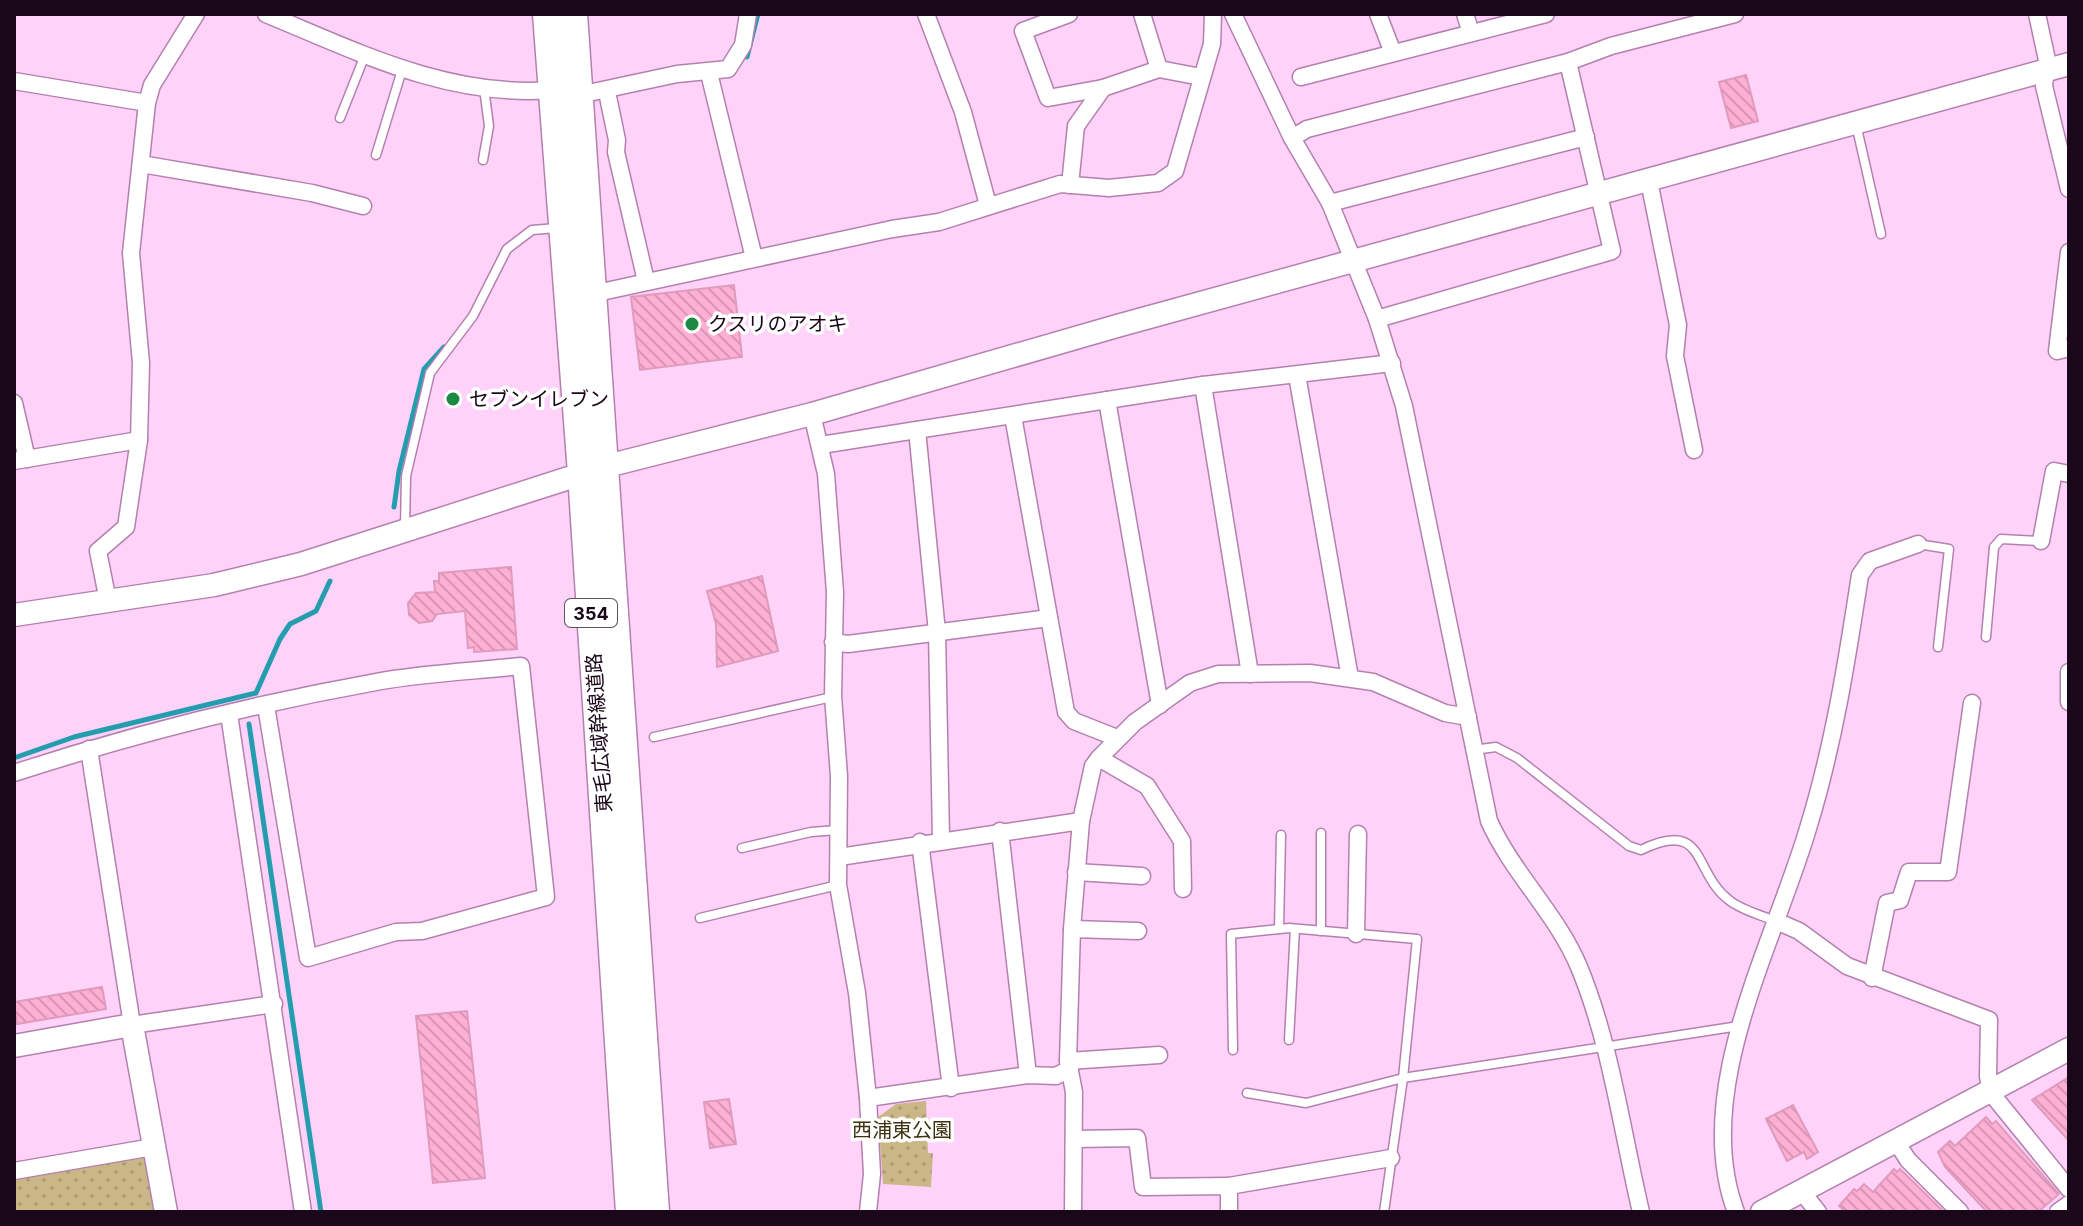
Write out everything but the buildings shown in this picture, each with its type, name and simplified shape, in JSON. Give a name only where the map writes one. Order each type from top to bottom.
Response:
[{"type":"highway","name":"東毛広域幹線道路","points":[[547,14],[579,92],[562,227],[592,470],[655,1212]]},
{"type":"highway","name":"東毛広域幹線道路","points":[[573,14],[592,294],[592,470],[630,1212]]},
{"type":"street","points":[[108,601],[98,551],[126,527],[139,440],[141,363],[131,253],[147,103],[152,85],[196,14]]},
{"type":"street","points":[[273,15],[402,70],[484,87],[527,92],[579,92],[728,69],[743,45],[748,14]]},
{"type":"street","points":[[926,14],[963,112],[988,205]]},
{"type":"street","points":[[1017,14],[1048,98],[1103,88],[1159,69],[1201,77]]},
{"type":"street","points":[[1023,31],[1069,14]]},
{"type":"street","points":[[1142,14],[1159,69]]},
{"type":"street","points":[[592,294],[939,222],[1060,184],[1109,188],[1158,183],[1175,171],[1212,44],[1213,14]]},
{"type":"street","points":[[1233,14],[1292,138],[1330,203],[1392,363],[1404,406],[1489,821],[1501,848],[1569,945],[1593,1008],[1641,1212]]},
{"type":"street","points":[[1378,14],[1393,53]]},
{"type":"street","points":[[1465,14],[1471,33]]},
{"type":"street","points":[[1301,77],[1546,14]]},
{"type":"street","points":[[1292,138],[1307,129],[1568,62],[1684,20],[1735,14]]},
{"type":"street","points":[[2037,14],[2047,60],[2044,86],[2069,189]]},
{"type":"street","points":[[1377,319],[1612,251],[1568,62]]},
{"type":"street","points":[[14,615],[214,585],[301,564],[592,470],[812,414],[2069,64]]},
{"type":"street","points":[[709,73],[754,258]]},
{"type":"street","points":[[14,81],[147,103]]},
{"type":"street","points":[[1070,185],[1076,126],[1103,88]]},
{"type":"street","points":[[579,92],[617,140],[616,152],[646,281]]},
{"type":"street","points":[[1330,203],[1586,137]]},
{"type":"street","points":[[141,164],[312,193],[363,206]]},
{"type":"street","points":[[1649,181],[1678,325],[1675,356],[1694,450]]},
{"type":"street","points":[[2069,252],[2057,351],[2069,348]]},
{"type":"street","points":[[821,445],[1203,385],[1392,363]]},
{"type":"street","points":[[1297,375],[1350,678]]},
{"type":"street","points":[[1203,385],[1250,674]]},
{"type":"street","points":[[1107,400],[1160,705]]},
{"type":"street","points":[[14,403],[21,460],[139,440]]},
{"type":"street","points":[[812,414],[821,445],[835,592],[833,696],[839,830],[838,885],[857,993],[868,1098],[872,1174],[868,1212]]},
{"type":"street","points":[[1013,416],[1069,718],[1117,738]]},
{"type":"street","points":[[917,430],[937,632],[941,839]]},
{"type":"street","points":[[2041,541],[2054,471],[2069,474]]},
{"type":"street","points":[[1736,1212],[1721,1134],[1739,1026],[1782,911],[1810,824],[1840,707],[1860,575],[1870,561],[1918,544]]},
{"type":"street","points":[[833,642],[848,644],[1049,618]]},
{"type":"street","points":[[14,773],[89,749],[229,714],[266,706],[383,681],[521,666],[546,897],[422,931],[396,932],[308,958],[266,706]]},
{"type":"street","points":[[2069,672],[2069,702]]},
{"type":"street","points":[[1073,1212],[1074,1092],[1069,1065],[1072,929],[1081,821],[1093,766],[1099,758],[1117,738],[1203,677],[1310,673],[1350,678],[1373,682],[1445,713],[1468,717]]},
{"type":"street","points":[[1872,978],[1887,903],[1900,900],[1909,872],[1948,872],[1972,703]]},
{"type":"street","points":[[229,714],[303,1212]]},
{"type":"street","points":[[89,749],[132,1025],[166,1212]]},
{"type":"street","points":[[1099,758],[1147,786],[1182,841],[1183,889]]},
{"type":"street","points":[[839,857],[920,842],[1081,821]]},
{"type":"street","points":[[1000,831],[1028,1075]]},
{"type":"street","points":[[1356,934],[1358,834]]},
{"type":"street","points":[[920,842],[951,1088]]},
{"type":"street","points":[[1076,872],[1142,876]]},
{"type":"street","points":[[1776,921],[1799,931],[1847,966],[1872,978],[1989,1020],[1988,1076],[1991,1093],[2069,1189]]},
{"type":"street","points":[[1072,929],[1138,931]]},
{"type":"street","points":[[14,1046],[274,1004]]},
{"type":"street","points":[[1762,1212],[2069,1049]]},
{"type":"street","points":[[868,1098],[1028,1075],[1056,1076],[1069,1065],[1159,1055]]},
{"type":"street","points":[[1074,1139],[1137,1138],[1140,1182],[1148,1190],[1229,1186],[1391,1158]]},
{"type":"street","points":[[1897,1143],[1908,1160],[1960,1212]]},
{"type":"street","points":[[14,1171],[153,1147]]},
{"type":"street","points":[[1229,1186],[1229,1212]]},
{"type":"street","points":[[1802,1192],[1818,1212]]},
{"type":"street","points":[[2058,1212],[2069,1204]]},
{"type":"lane","points":[[340,118],[365,55]]},
{"type":"lane","points":[[376,155],[402,70]]},
{"type":"lane","points":[[483,160],[489,126],[484,87]]},
{"type":"lane","points":[[1856,123],[1881,234]]},
{"type":"lane","points":[[405,530],[406,476],[430,373],[473,316],[507,249],[532,230],[562,227]]},
{"type":"lane","points":[[1986,637],[1994,547],[2001,539],[2041,541]]},
{"type":"lane","points":[[1918,544],[1949,549],[1938,647]]},
{"type":"lane","points":[[654,737],[833,696]]},
{"type":"lane","points":[[1473,750],[1496,747],[1517,758],[1629,846],[1641,850],[1665,838],[1682,842],[1693,849],[1731,902],[1776,921]]},
{"type":"lane","points":[[742,848],[811,832],[839,830]]},
{"type":"lane","points":[[1321,833],[1321,931]]},
{"type":"lane","points":[[1279,929],[1281,835]]},
{"type":"lane","points":[[700,918],[838,885]]},
{"type":"lane","points":[[1289,1040],[1295,929]]},
{"type":"lane","points":[[1233,1050],[1231,934],[1295,929],[1417,939],[1403,1078],[1384,1212]]},
{"type":"lane","points":[[1247,1093],[1306,1103],[1403,1078],[1739,1026]]},
{"type":"green space","name":"西浦東公園","points":[[926,1101],[928,1153],[933,1153],[931,1187],[883,1184],[878,1117],[896,1104]]},
{"type":"green space","points":[[156,1154],[164,1212],[14,1212],[14,1178]]},
{"type":"waterway","points":[[747,57],[758,14]]},
{"type":"waterway","points":[[394,507],[399,471],[424,369],[444,347]]},
{"type":"waterway","points":[[14,758],[74,737],[256,693],[280,639],[290,624],[316,611],[330,581]]},
{"type":"waterway","points":[[249,724],[321,1212]]},
{"type":"place","name":"クスリのアオキ","points":[[692,324]]},
{"type":"place","name":"セブンイレブン","points":[[453,399]]}]
